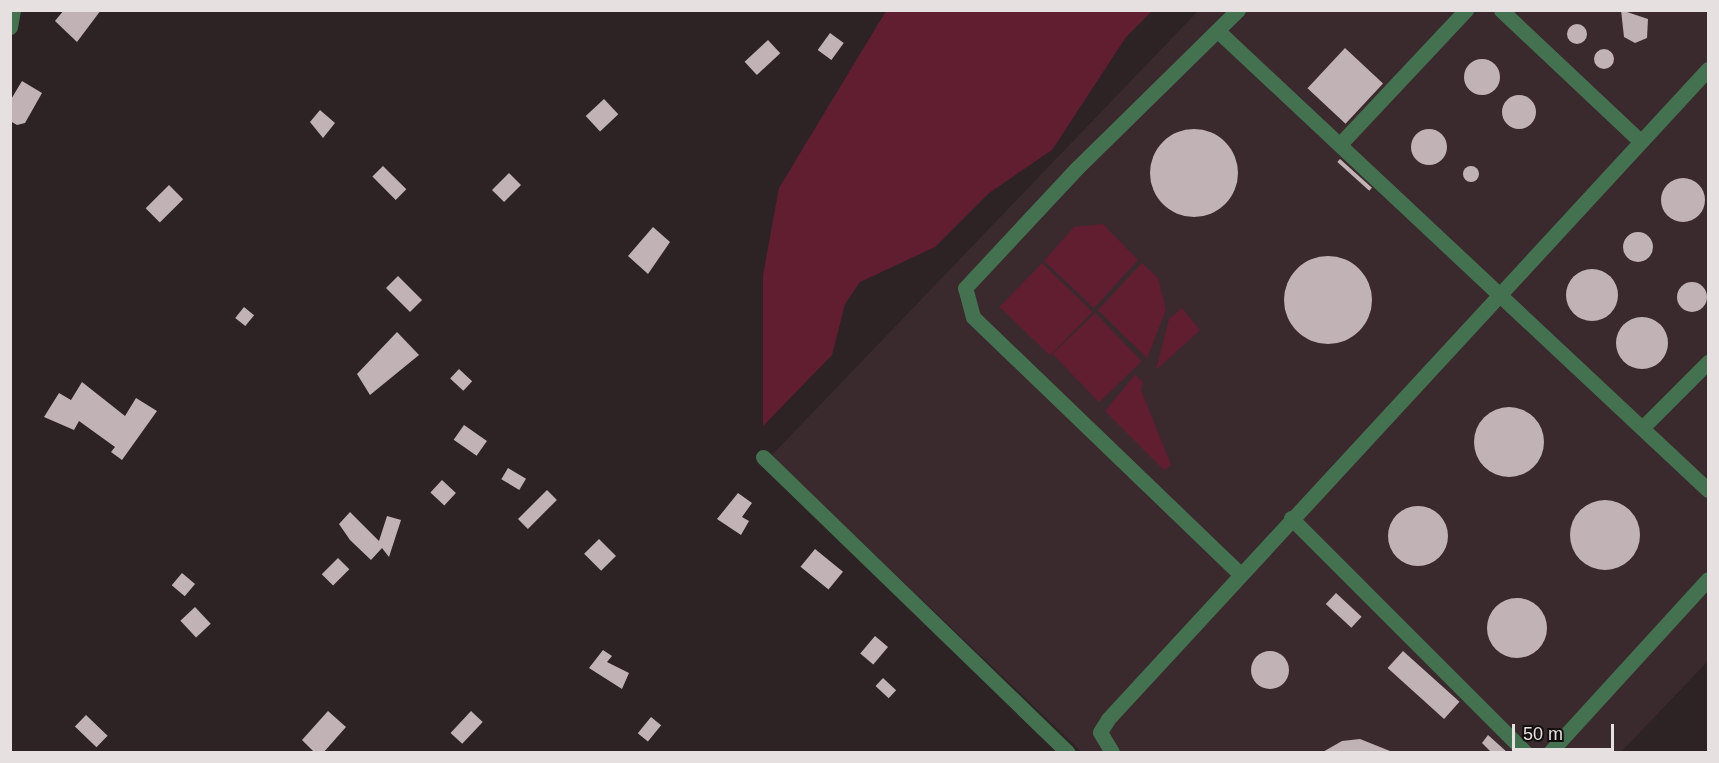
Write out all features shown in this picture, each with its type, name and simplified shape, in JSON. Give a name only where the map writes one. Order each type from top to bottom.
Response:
[{"type":"street","points":[[10,27],[14,10]]},
{"type":"street","points":[[1238,10],[1219,32],[1077,168],[965,288],[973,316],[1238,572]]},
{"type":"street","points":[[1341,143],[1466,10]]},
{"type":"street","points":[[1501,10],[1639,140]]},
{"type":"street","points":[[1219,32],[1341,143],[1500,294],[1645,425],[1708,490]]},
{"type":"street","points":[[1112,753],[1101,732],[1108,719],[1238,572],[1500,294],[1639,140],[1708,69]]},
{"type":"street","points":[[1645,425],[1708,362]]},
{"type":"street","points":[[764,457],[1066,753]]},
{"type":"street","points":[[1291,518],[1525,753]]},
{"type":"street","points":[[1550,753],[1708,579]]},
{"type":"shaded area","points":[[886,11],[1152,11],[1126,37],[1052,150],[989,193],[935,247],[860,282],[845,304],[832,355],[763,426],[763,275],[779,188]]},
{"type":"shaded area","points":[[1198,11],[1708,11],[1708,661],[1621,752],[1082,752],[771,456]]},
{"type":"shaded area","points":[[1103,224],[1138,260],[1094,308],[1044,261],[1074,227]]},
{"type":"shaded area","points":[[1042,263],[1092,312],[1050,356],[1000,307]]},
{"type":"shaded area","points":[[1142,263],[1158,278],[1166,310],[1147,358],[1098,310]]},
{"type":"shaded area","points":[[1182,308],[1200,330],[1156,370],[1169,319]]},
{"type":"shaded area","points":[[1095,313],[1142,361],[1099,402],[1053,354]]},
{"type":"shaded area","points":[[1135,375],[1143,382],[1141,390],[1171,465],[1164,470],[1105,411]]},
{"type":"building","points":[[64,10],[101,10],[77,42],[55,21]]},
{"type":"building","points":[[1621,10],[1648,19],[1647,38],[1635,43],[1624,37]]},
{"type":"building","points":[[1577,24],[1584,27],[1587,34],[1584,41],[1577,44],[1570,41],[1567,34],[1570,27]]},
{"type":"building","points":[[830,33],[844,43],[831,60],[818,50]]},
{"type":"building","points":[[768,40],[780,53],[757,75],[745,62]]},
{"type":"building","points":[[1345,48],[1383,83],[1346,124],[1307,88]]},
{"type":"building","points":[[1604,49],[1611,52],[1614,59],[1611,66],[1604,69],[1597,66],[1594,59],[1597,52]]},
{"type":"building","points":[[1482,59],[1494,65],[1500,77],[1494,89],[1482,95],[1470,89],[1464,77],[1470,65]]},
{"type":"building","points":[[22,81],[42,93],[25,123],[17,125],[10,121],[10,101]]},
{"type":"building","points":[[1519,95],[1531,100],[1536,112],[1531,124],[1519,129],[1507,124],[1502,112],[1507,100]]},
{"type":"building","points":[[604,99],[618,114],[600,131],[586,116]]},
{"type":"building","points":[[320,110],[335,123],[323,138],[310,122]]},
{"type":"building","points":[[1194,129],[1219,136],[1231,148],[1238,173],[1231,198],[1219,210],[1194,217],[1169,210],[1157,198],[1150,173],[1157,148],[1169,136]]},
{"type":"building","points":[[1429,129],[1442,134],[1447,147],[1442,160],[1429,165],[1416,160],[1411,147],[1416,134]]},
{"type":"building","points":[[1340,159],[1372,188],[1369,191],[1337,162]]},
{"type":"building","points":[[383,166],[406,189],[396,200],[372,177]]},
{"type":"building","points":[[1468,166],[1474,166],[1479,174],[1477,180],[1468,182],[1463,177],[1463,171]]},
{"type":"building","points":[[509,173],[521,185],[504,202],[492,190]]},
{"type":"building","points":[[1683,178],[1698,185],[1705,200],[1698,215],[1683,222],[1668,215],[1661,200],[1668,185]]},
{"type":"building","points":[[169,185],[183,199],[160,222],[146,208]]},
{"type":"building","points":[[653,227],[670,242],[648,274],[628,256]]},
{"type":"building","points":[[1638,232],[1649,236],[1653,247],[1649,258],[1638,262],[1627,258],[1623,247],[1627,236]]},
{"type":"building","points":[[1328,256],[1345,259],[1359,269],[1369,283],[1372,300],[1369,317],[1359,331],[1345,341],[1328,344],[1311,341],[1297,331],[1287,317],[1284,300],[1287,283],[1297,269],[1311,259]]},
{"type":"building","points":[[1592,269],[1602,271],[1610,277],[1616,285],[1618,295],[1616,305],[1610,313],[1602,319],[1592,321],[1582,319],[1574,313],[1568,305],[1566,295],[1568,285],[1574,277],[1582,271]]},
{"type":"building","points":[[398,276],[422,300],[410,312],[386,288]]},
{"type":"building","points":[[1692,282],[1703,286],[1707,297],[1703,308],[1692,312],[1681,308],[1677,297],[1681,286]]},
{"type":"building","points":[[244,307],[254,315],[245,326],[235,318]]},
{"type":"building","points":[[1642,317],[1652,319],[1660,325],[1666,333],[1668,343],[1666,353],[1660,361],[1652,367],[1642,369],[1632,367],[1624,361],[1618,353],[1616,343],[1618,333],[1624,325],[1632,319]]},
{"type":"building","points":[[397,332],[419,355],[370,395],[357,374]]},
{"type":"building","points":[[459,369],[472,381],[463,391],[450,379]]},
{"type":"building","points":[[82,382],[125,416],[136,398],[157,411],[122,460],[111,452],[115,447],[79,421],[74,430],[44,417],[59,393],[71,400]]},
{"type":"building","points":[[1516,407],[1529,413],[1538,422],[1542,428],[1544,442],[1542,456],[1534,467],[1523,475],[1502,477],[1484,467],[1476,456],[1474,435],[1484,417],[1495,409]]},
{"type":"building","points":[[464,425],[487,441],[477,456],[454,440]]},
{"type":"building","points":[[508,468],[526,479],[519,490],[501,479]]},
{"type":"building","points":[[442,480],[456,493],[444,505],[430,492]]},
{"type":"building","points":[[547,490],[557,500],[528,529],[518,519]]},
{"type":"building","points":[[738,493],[752,503],[742,517],[749,521],[741,535],[717,519]]},
{"type":"building","points":[[1598,500],[1612,500],[1625,506],[1634,515],[1640,528],[1638,548],[1630,560],[1612,570],[1598,570],[1585,564],[1576,555],[1570,542],[1570,528],[1576,515],[1585,506]]},
{"type":"building","points":[[1418,506],[1435,511],[1443,519],[1448,536],[1443,553],[1435,561],[1418,566],[1401,561],[1393,553],[1388,536],[1393,519],[1401,511]]},
{"type":"building","points":[[350,512],[379,541],[387,516],[401,520],[389,557],[382,548],[371,560],[350,540],[339,524]]},
{"type":"building","points":[[599,539],[616,556],[601,571],[584,554]]},
{"type":"building","points":[[815,549],[843,572],[829,590],[801,567]]},
{"type":"building","points":[[338,558],[349,569],[333,586],[322,574]]},
{"type":"building","points":[[182,573],[195,584],[185,596],[172,585]]},
{"type":"building","points":[[1336,593],[1362,617],[1351,628],[1326,604]]},
{"type":"building","points":[[1511,598],[1523,598],[1534,603],[1542,611],[1547,628],[1545,640],[1534,653],[1523,658],[1511,658],[1500,653],[1492,645],[1487,634],[1487,622],[1492,611],[1500,603]]},
{"type":"building","points":[[195,607],[211,624],[196,637],[180,621]]},
{"type":"building","points":[[875,636],[888,647],[873,665],[860,654]]},
{"type":"building","points":[[603,650],[612,656],[607,662],[629,673],[622,689],[589,668]]},
{"type":"building","points":[[1270,651],[1283,657],[1289,670],[1283,683],[1270,689],[1257,683],[1251,670],[1257,657]]},
{"type":"building","points":[[1403,651],[1459,702],[1444,719],[1388,668]]},
{"type":"building","points":[[883,678],[896,690],[889,698],[875,686]]},
{"type":"building","points":[[328,711],[346,727],[323,753],[315,753],[302,740]]},
{"type":"building","points":[[471,711],[483,722],[462,744],[451,733]]},
{"type":"building","points":[[86,715],[108,736],[96,747],[75,727]]},
{"type":"building","points":[[651,717],[661,725],[648,742],[638,733]]},
{"type":"building","points":[[1488,735],[1508,753],[1492,753],[1482,743]]},
{"type":"building","points":[[1360,739],[1395,753],[1321,753],[1342,741]]}]
